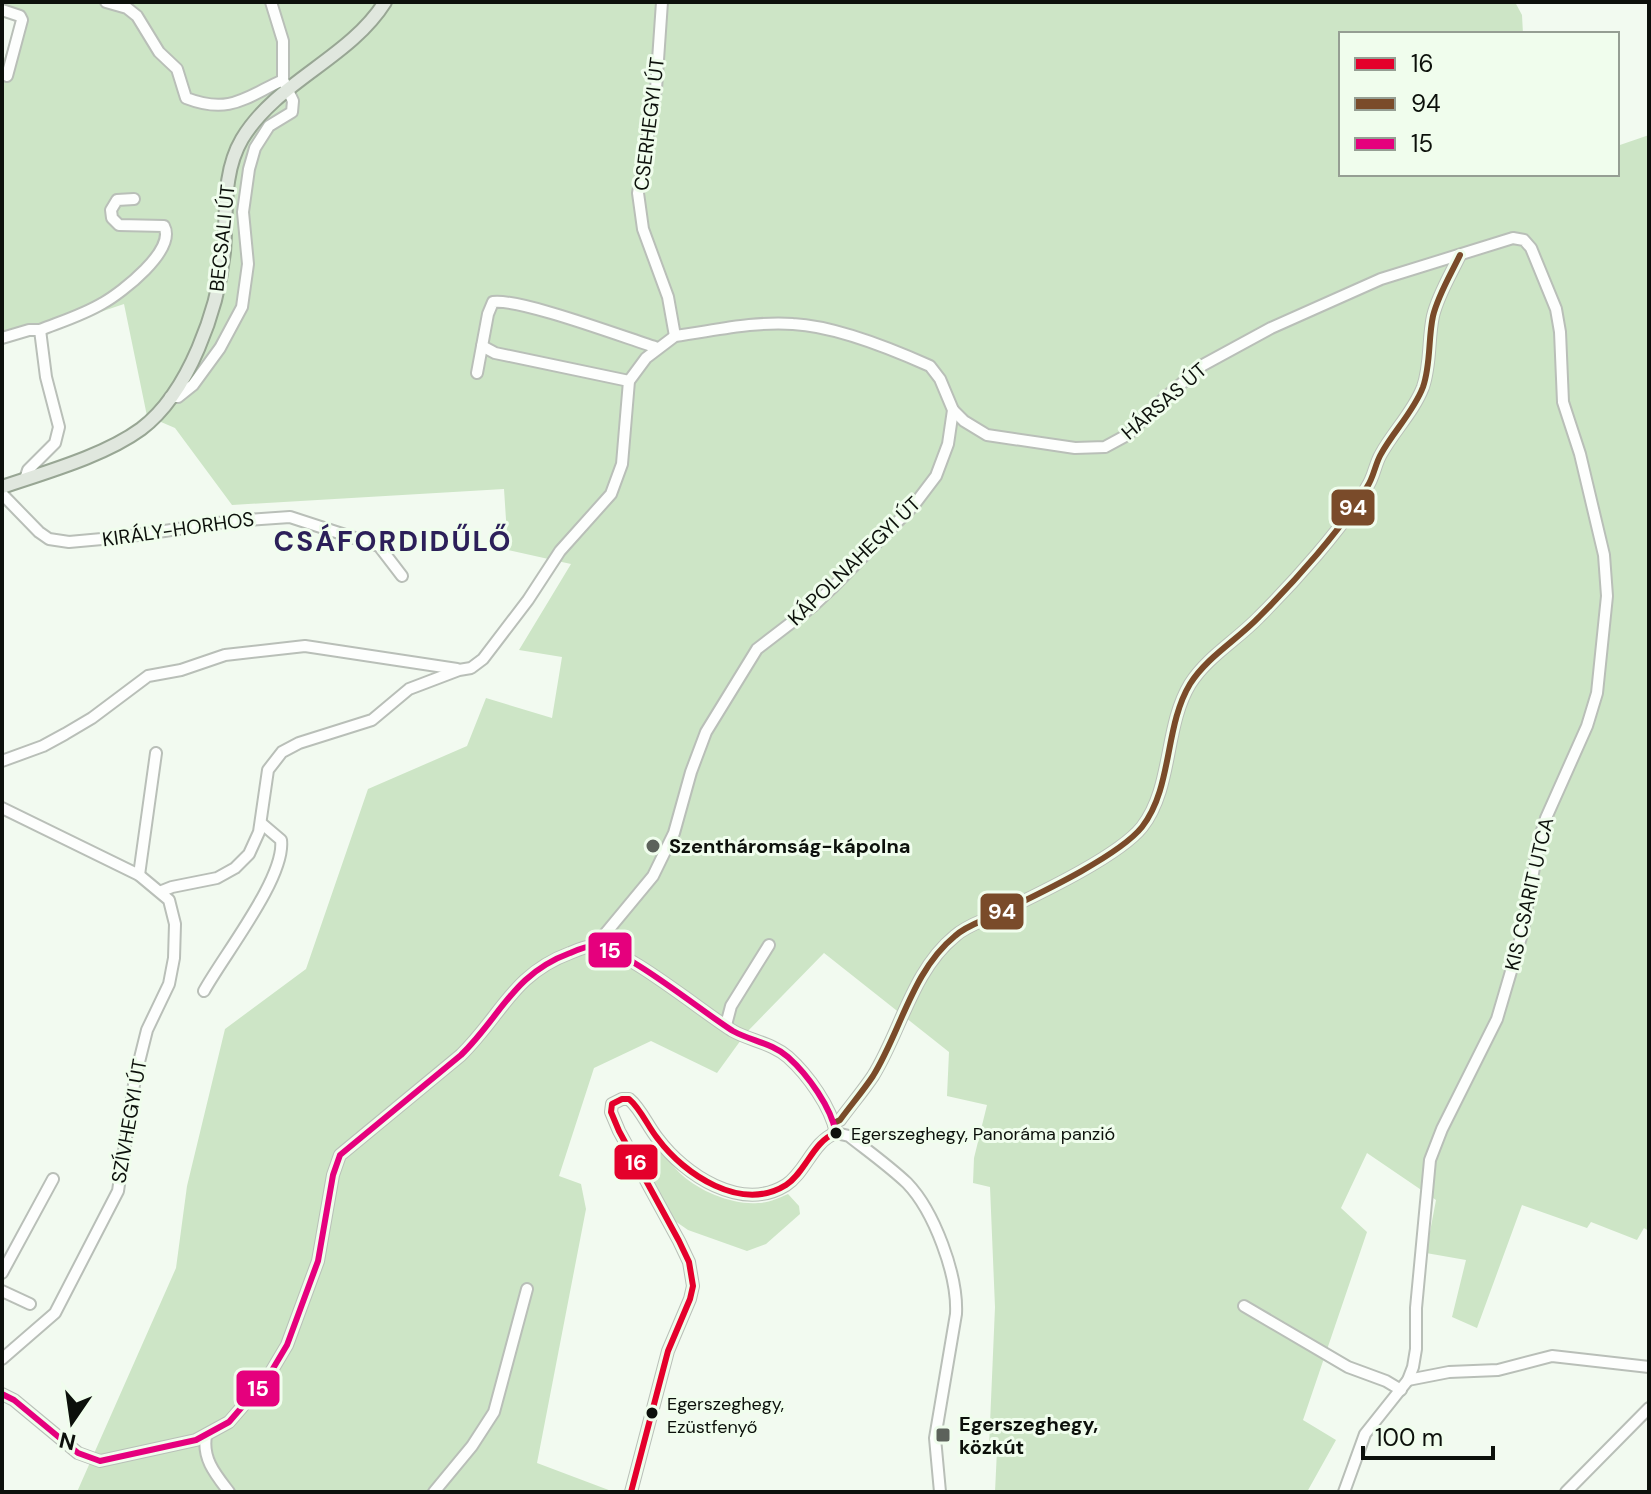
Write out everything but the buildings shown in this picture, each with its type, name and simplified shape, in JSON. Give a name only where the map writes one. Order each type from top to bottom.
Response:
[{"type":"main road","name":"BECSALI ÚT","points":[[2,487],[123,440],[151,420],[170,397],[206,332],[216,298],[224,248],[228,182],[235,151],[255,121],[286,85],[358,35],[385,2]]},
{"type":"street","points":[[106,2],[127,8],[137,16],[159,52],[177,69],[186,98],[203,104],[227,106],[286,85],[283,41],[271,2]]},
{"type":"street","name":"CSERHEGYI ÚT","points":[[662,2],[656,89],[638,193],[643,229],[668,297],[675,336]]},
{"type":"street","points":[[2,10],[20,16],[22,20],[7,76]]},
{"type":"street","name":"BECSALI ÚT","points":[[170,397],[178,397],[193,385],[227,337],[242,307],[248,264],[243,212],[249,169],[255,148],[269,126],[292,112],[293,101],[286,85]]},
{"type":"street","points":[[2,338],[40,330],[102,304],[129,286],[161,250],[167,236],[164,226],[119,225],[112,218],[111,210],[117,200],[134,199]]},
{"type":"street","name":"KIS CSARIT UTCA","points":[[1408,1380],[1416,1349],[1416,1308],[1430,1160],[1442,1129],[1497,1019],[1522,934],[1539,840],[1587,726],[1597,693],[1607,596],[1604,555],[1580,454],[1563,402],[1556,309],[1536,259],[1524,240],[1513,238],[1460,255]]},
{"type":"street","points":[[631,1492],[668,1351],[693,1286],[685,1252],[619,1131],[611,1112],[612,1104],[616,1100],[629,1099],[664,1147],[689,1170],[723,1189],[743,1193],[769,1192],[790,1183],[873,1075],[917,987],[952,937],[966,927],[1096,862],[1134,836],[1143,826],[1156,800],[1178,713],[1189,686],[1209,661],[1285,591],[1369,485],[1380,456],[1422,390],[1434,312],[1460,255]]},
{"type":"street","name":"HÁRSAS ÚT","points":[[953,410],[987,435],[1075,448],[1105,447],[1129,434],[1203,365],[1227,351],[1381,279],[1460,255]]},
{"type":"street","points":[[477,373],[488,314],[493,302],[499,301],[658,348]]},
{"type":"street","points":[[2,808],[139,875],[162,891],[217,878],[235,868],[253,847],[261,823],[268,770],[282,752],[299,743],[372,720],[409,689],[471,668],[483,659],[560,551],[611,494],[622,464],[629,381],[646,358],[675,336],[779,323],[825,329],[930,366],[940,379],[953,410]]},
{"type":"street","points":[[25,479],[28,470],[55,443],[59,427],[46,377],[40,330]]},
{"type":"street","points":[[482,346],[495,353],[629,381]]},
{"type":"street","name":"KÁPOLNAHEGYI ÚT","points":[[595,946],[640,894],[659,865],[674,833],[706,732],[740,674],[757,649],[813,606],[927,490],[944,460],[953,410]]},
{"type":"street","name":"KIRÁLY-HORHOS","points":[[2,494],[39,532],[49,539],[69,542],[232,521],[290,517],[379,546],[402,576]]},
{"type":"street","points":[[2,761],[65,734],[148,676],[181,670],[225,655],[305,646],[459,670]]},
{"type":"street","points":[[139,875],[156,753]]},
{"type":"street","points":[[204,991],[256,908],[279,858],[281,840],[261,823]]},
{"type":"street","name":"SZÍVHEGYI ÚT","points":[[2,1359],[55,1313],[118,1191],[143,1042],[163,1000],[174,958],[174,914],[162,891]]},
{"type":"street","points":[[726,1025],[731,1006],[769,945]]},
{"type":"street","points":[[2,1394],[14,1400],[61,1441],[92,1460],[107,1460],[206,1436],[229,1422],[268,1377],[287,1345],[318,1261],[333,1175],[340,1155],[468,1048],[527,976],[561,956],[595,946],[649,973],[726,1025],[787,1057],[815,1091],[835,1128],[849,1136],[914,1192],[932,1222],[951,1274],[957,1303],[935,1438],[940,1492]]},
{"type":"street","points":[[2,1273],[53,1179]]},
{"type":"street","points":[[434,1492],[472,1446],[494,1412],[527,1289]]},
{"type":"street","points":[[2,1291],[30,1304]]},
{"type":"street","points":[[1244,1306],[1348,1367],[1401,1390]]},
{"type":"street","points":[[1344,1492],[1365,1434],[1408,1380],[1449,1372],[1498,1370],[1538,1357],[1552,1356],[1649,1367]]},
{"type":"street","points":[[1566,1492],[1649,1408]]},
{"type":"street","points":[[206,1436],[204,1449],[209,1463],[229,1492]]},
{"type":"green space","points":[[2,2],[1515,2],[1522,15],[1523,32],[1339,32],[1339,176],[1619,176],[1619,145],[1649,135],[1649,1231],[1644,1228],[1637,1240],[1591,1222],[1587,1228],[1522,1205],[1477,1328],[1452,1317],[1466,1260],[1426,1253],[1436,1200],[1367,1153],[1341,1208],[1367,1232],[1303,1420],[1336,1440],[1307,1492],[995,1492],[997,1450],[989,1447],[995,1307],[990,1187],[973,1183],[974,1158],[987,1105],[947,1096],[949,1052],[824,953],[746,1033],[717,1073],[651,1041],[594,1068],[559,1176],[581,1184],[586,1209],[537,1463],[614,1492],[77,1492],[176,1268],[187,1186],[225,1029],[306,969],[368,789],[467,746],[486,698],[552,718],[562,657],[519,650],[571,564],[508,550],[504,489],[232,505],[175,428],[147,416],[124,304],[2,345],[2,66],[16,21],[2,15]]},
{"type":"green space","points":[[643,1146],[660,1152],[682,1175],[708,1192],[728,1200],[748,1203],[766,1202],[788,1194],[799,1206],[800,1214],[766,1244],[747,1251],[688,1230],[675,1221],[638,1158],[637,1151]]},
{"type":"transit line","name":"94","points":[[834,1123],[840,1120],[873,1076],[918,984],[940,950],[970,926],[1095,863],[1142,827],[1159,794],[1176,719],[1190,684],[1205,665],[1273,603],[1331,537],[1367,487],[1381,454],[1414,404],[1426,378],[1435,308],[1460,255]]},
{"type":"transit line","name":"15","points":[[2,1394],[14,1400],[78,1453],[100,1461],[196,1440],[229,1422],[268,1377],[287,1345],[318,1261],[333,1175],[340,1155],[461,1055],[509,997],[535,972],[582,948],[594,946],[623,956],[733,1031],[782,1052],[818,1092],[836,1133]]},
{"type":"transit line","name":"16","points":[[631,1492],[668,1351],[693,1286],[689,1262],[619,1131],[611,1112],[612,1104],[629,1099],[654,1134],[683,1165],[715,1186],[751,1195],[786,1185],[821,1143],[836,1133]]},
{"type":"place","name":"Szentháromság-kápolna","points":[[653,846]]},
{"type":"place","name":"Egerszeghegy, Panoráma panzió","points":[[836,1133]]},
{"type":"place","name":"Egerszeghegy, Ezüstfenyő","points":[[652,1413]]},
{"type":"place","name":"Egerszeghegy, közkút","points":[[943,1435]]},
{"type":"district","name":"CSÁFORDIDŰLŐ","points":[[393,541]]}]
